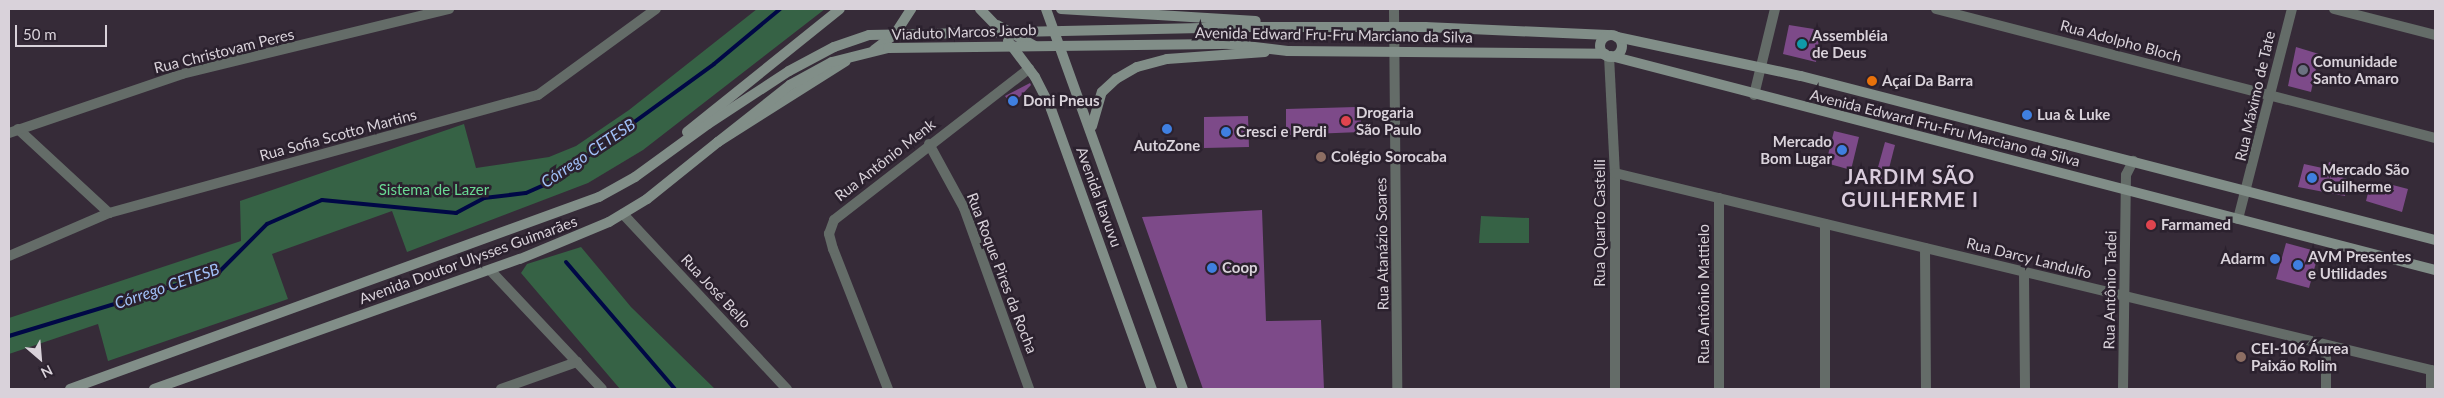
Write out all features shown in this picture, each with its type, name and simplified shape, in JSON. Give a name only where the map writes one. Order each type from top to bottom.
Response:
[{"type":"main road","name":"Avenida Doutor Ulysses Guimarães","points":[[635,177],[732,93],[840,9]]},
{"type":"main road","name":"Avenida Doutor Ulysses Guimarães","points":[[160,388],[490,270],[567,241],[623,214],[718,142],[822,73],[884,44],[911,9]]},
{"type":"main road","name":"Avenida Itavuvu","points":[[980,9],[996,26],[1029,69],[1051,109],[1152,389]]},
{"type":"main road","name":"Avenida Itavuvu","points":[[1046,9],[1092,129],[1183,389]]},
{"type":"main road","points":[[1061,9],[1198,16],[1256,22],[1271,28]]},
{"type":"main road","name":"Avenida Itavuvu","points":[[996,26],[1038,48],[1063,50]]},
{"type":"main road","name":"Viaduto Marcos Jacob","points":[[708,124],[789,72],[834,47],[869,35],[1237,27]]},
{"type":"main road","name":"Avenida Edward Fru-Fru Marciano da Silva","points":[[1237,27],[1394,27],[1613,36],[1760,67],[2249,190],[2435,240]]},
{"type":"main road","points":[[1613,36],[1621,48],[1608,55],[1601,42],[1613,36]]},
{"type":"main road","name":"Viaduto Marcos Jacob","points":[[718,142],[798,80],[832,62],[888,48],[1238,44]]},
{"type":"main road","name":"Avenida Edward Fru-Fru Marciano da Silva","points":[[1063,50],[1238,44],[1288,51],[1608,55],[1754,95],[2435,270]]},
{"type":"main road","points":[[1092,129],[1102,92],[1116,79],[1137,67],[1167,58],[1288,51]]},
{"type":"main road","name":"Avenida Doutor Ulysses Guimarães","points":[[70,389],[546,219],[635,177],[708,124]]},
{"type":"street","name":"Rua Christovam Peres","points":[[13,131],[182,74],[449,9]]},
{"type":"street","name":"Rua Atanázio Soares","points":[[1394,9],[1397,389]]},
{"type":"street","points":[[1754,95],[1775,9]]},
{"type":"street","name":"Rua Adolpho Bloch","points":[[1936,9],[2435,138]]},
{"type":"street","name":"Rua Máximo de Tate","points":[[2249,190],[2269,96],[2292,9]]},
{"type":"street","points":[[2334,9],[2435,35]]},
{"type":"street","name":"Rua Sofia Scotto Martins","points":[[9,256],[109,213],[511,105],[538,95],[570,75],[653,10]]},
{"type":"street","name":"Rua Quarto Castelli","points":[[1608,55],[1615,173],[1615,389]]},
{"type":"street","name":"Rua Antônio Menk","points":[[888,389],[830,234],[834,220],[929,144],[1029,69]]},
{"type":"street","points":[[13,131],[109,213]]},
{"type":"street","name":"Rua Roque Pires da Rocha","points":[[929,144],[964,208],[1029,389]]},
{"type":"street","points":[[2128,191],[2126,175],[2133,161]]},
{"type":"street","name":"Rua Darcy Landulfo","points":[[1615,173],[2433,371]]},
{"type":"street","points":[[2238,219],[2249,190]]},
{"type":"street","name":"Rua Antônio Tadei","points":[[2123,389],[2123,296],[2128,191]]},
{"type":"street","name":"Rua Antônio Mattielo","points":[[1719,198],[1719,389]]},
{"type":"street","name":"Rua José Bello","points":[[623,214],[787,389]]},
{"type":"street","points":[[1825,224],[1826,389]]},
{"type":"street","points":[[1925,248],[1926,389]]},
{"type":"street","points":[[490,270],[602,389]]},
{"type":"street","points":[[2024,272],[2025,389]]},
{"type":"street","points":[[2326,345],[2326,389]]},
{"type":"street","points":[[501,389],[577,362]]},
{"type":"street","points":[[2430,389],[2433,371]]},
{"type":"green space","name":"Sistema de Lazer","points":[[757,9],[825,9],[643,150],[588,183],[407,252],[392,211],[272,254],[288,299],[108,361],[98,324],[9,354],[9,318],[241,241],[240,201],[464,124],[476,168],[549,157],[576,146],[629,110]]},
{"type":"green space","points":[[1481,216],[1529,218],[1529,243],[1479,243]]},
{"type":"green space","points":[[581,247],[631,307],[715,389],[620,389],[521,273],[527,264]]},
{"type":"building","name":"Assembléia de Deus","points":[[1789,25],[1820,30],[1816,62],[1783,54]]},
{"type":"building","name":"Comunidade Santo Amaro","points":[[2296,47],[2319,54],[2311,92],[2288,86]]},
{"type":"building","points":[[1030,83],[1031,85],[1012,105],[1005,96]]},
{"type":"building","points":[[1356,107],[1361,111],[1361,132],[1286,135],[1286,109]]},
{"type":"building","name":"Cresci e Perdi","points":[[1248,116],[1249,147],[1204,148],[1204,117]]},
{"type":"building","name":"Mercado Bom Lugar","points":[[1834,131],[1859,137],[1851,170],[1826,163]]},
{"type":"building","points":[[1885,142],[1895,145],[1886,180],[1875,178]]},
{"type":"building","points":[[2329,162],[2342,166],[2339,176],[2347,179],[2345,196],[2298,187],[2304,164],[2327,169]]},
{"type":"building","points":[[2385,183],[2408,189],[2402,212],[2366,201],[2370,185],[2384,188]]},
{"type":"building","name":"Coop","points":[[1262,210],[1266,321],[1321,320],[1324,389],[1203,389],[1142,217]]},
{"type":"building","name":"AVM Presentes e Utilidades","points":[[2286,243],[2319,252],[2309,288],[2276,279]]},
{"type":"waterway","name":"Córrego CETESB","points":[[9,336],[219,272],[267,224],[322,200],[456,213],[484,198],[526,193],[553,181],[714,64],[780,9]]},
{"type":"waterway","points":[[566,262],[675,389]]},
{"type":"place","name":"Assembléia de Deus","points":[[1802,44]]},
{"type":"place","name":"Comunidade Santo Amaro","points":[[2303,70]]},
{"type":"place","name":"Açaí Da Barra","points":[[1872,81]]},
{"type":"place","name":"Doni Pneus","points":[[1013,101]]},
{"type":"place","name":"Lua & Luke","points":[[2027,115]]},
{"type":"place","name":"Drogaria São Paulo","points":[[1346,121]]},
{"type":"place","name":"AutoZone","points":[[1167,129]]},
{"type":"place","name":"Cresci e Perdi","points":[[1226,132]]},
{"type":"place","name":"Mercado Bom Lugar","points":[[1842,150]]},
{"type":"place","name":"Colégio Sorocaba","points":[[1321,157]]},
{"type":"place","name":"Mercado São Guilherme","points":[[2312,178]]},
{"type":"place","name":"Farmamed","points":[[2151,225]]},
{"type":"place","name":"Adarm","points":[[2275,259]]},
{"type":"place","name":"AVM Presentes e Utilidades","points":[[2298,265]]},
{"type":"place","name":"Coop","points":[[1212,268]]},
{"type":"place","name":"CEI-106 Áurea Paixão Rolim","points":[[2241,357]]},
{"type":"district","name":"JARDIM SÃO GUILHERME I","points":[[1910,188]]}]
